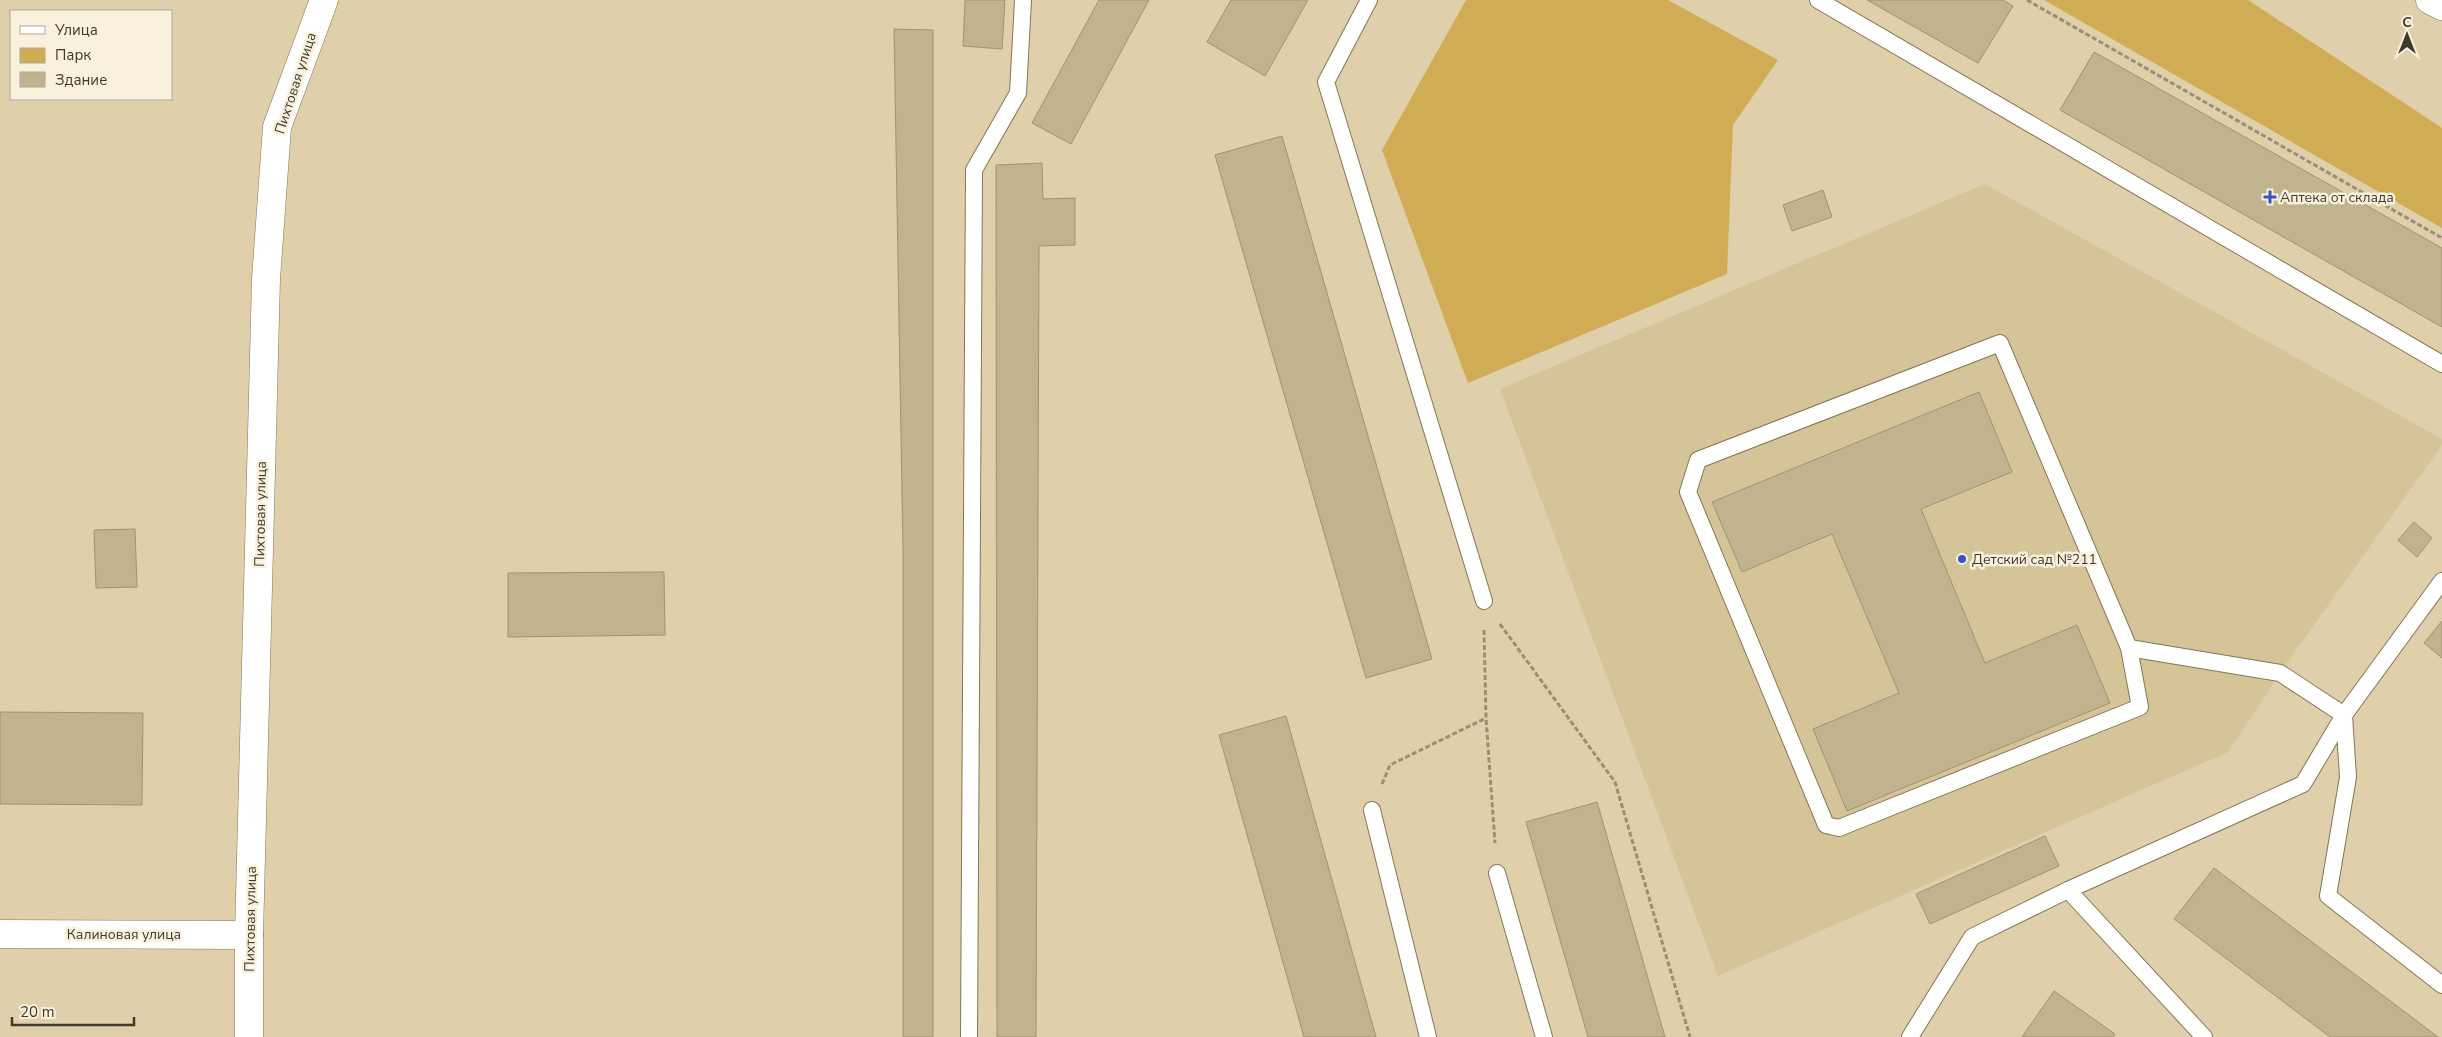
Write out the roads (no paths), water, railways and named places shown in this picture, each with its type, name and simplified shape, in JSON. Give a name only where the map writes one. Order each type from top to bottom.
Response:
[{"type":"street","name":"Пихтовая улица","points":[[249,1037],[249,935],[265,289],[278,127],[324,0]]},
{"type":"street","points":[[2430,0],[2442,6]]},
{"type":"street","name":"Калиновая улица","points":[[0,934],[249,935]]},
{"type":"lane","points":[[969,1037],[974,170],[1018,93],[1023,0]]},
{"type":"lane","points":[[1369,0],[1326,82],[1484,602]]},
{"type":"lane","points":[[1818,0],[2442,364]]},
{"type":"lane","points":[[2000,343],[2130,648],[2140,707],[1838,828],[1826,825],[1688,492],[1698,460],[2000,343]]},
{"type":"lane","points":[[1910,1037],[1972,937],[2068,890],[2303,784],[2344,715],[2442,581]]},
{"type":"lane","points":[[2130,648],[2280,673],[2344,715]]},
{"type":"lane","points":[[2344,715],[2348,777],[2328,896],[2442,985]]},
{"type":"lane","points":[[1372,810],[1428,1037]]},
{"type":"lane","points":[[1497,873],[1544,1037]]},
{"type":"lane","points":[[2068,890],[2204,1037]]},
{"type":"place","name":"Аптека от склада","points":[[2270,197]]},
{"type":"place","name":"Детский сад №211","points":[[1962,559]]}]
